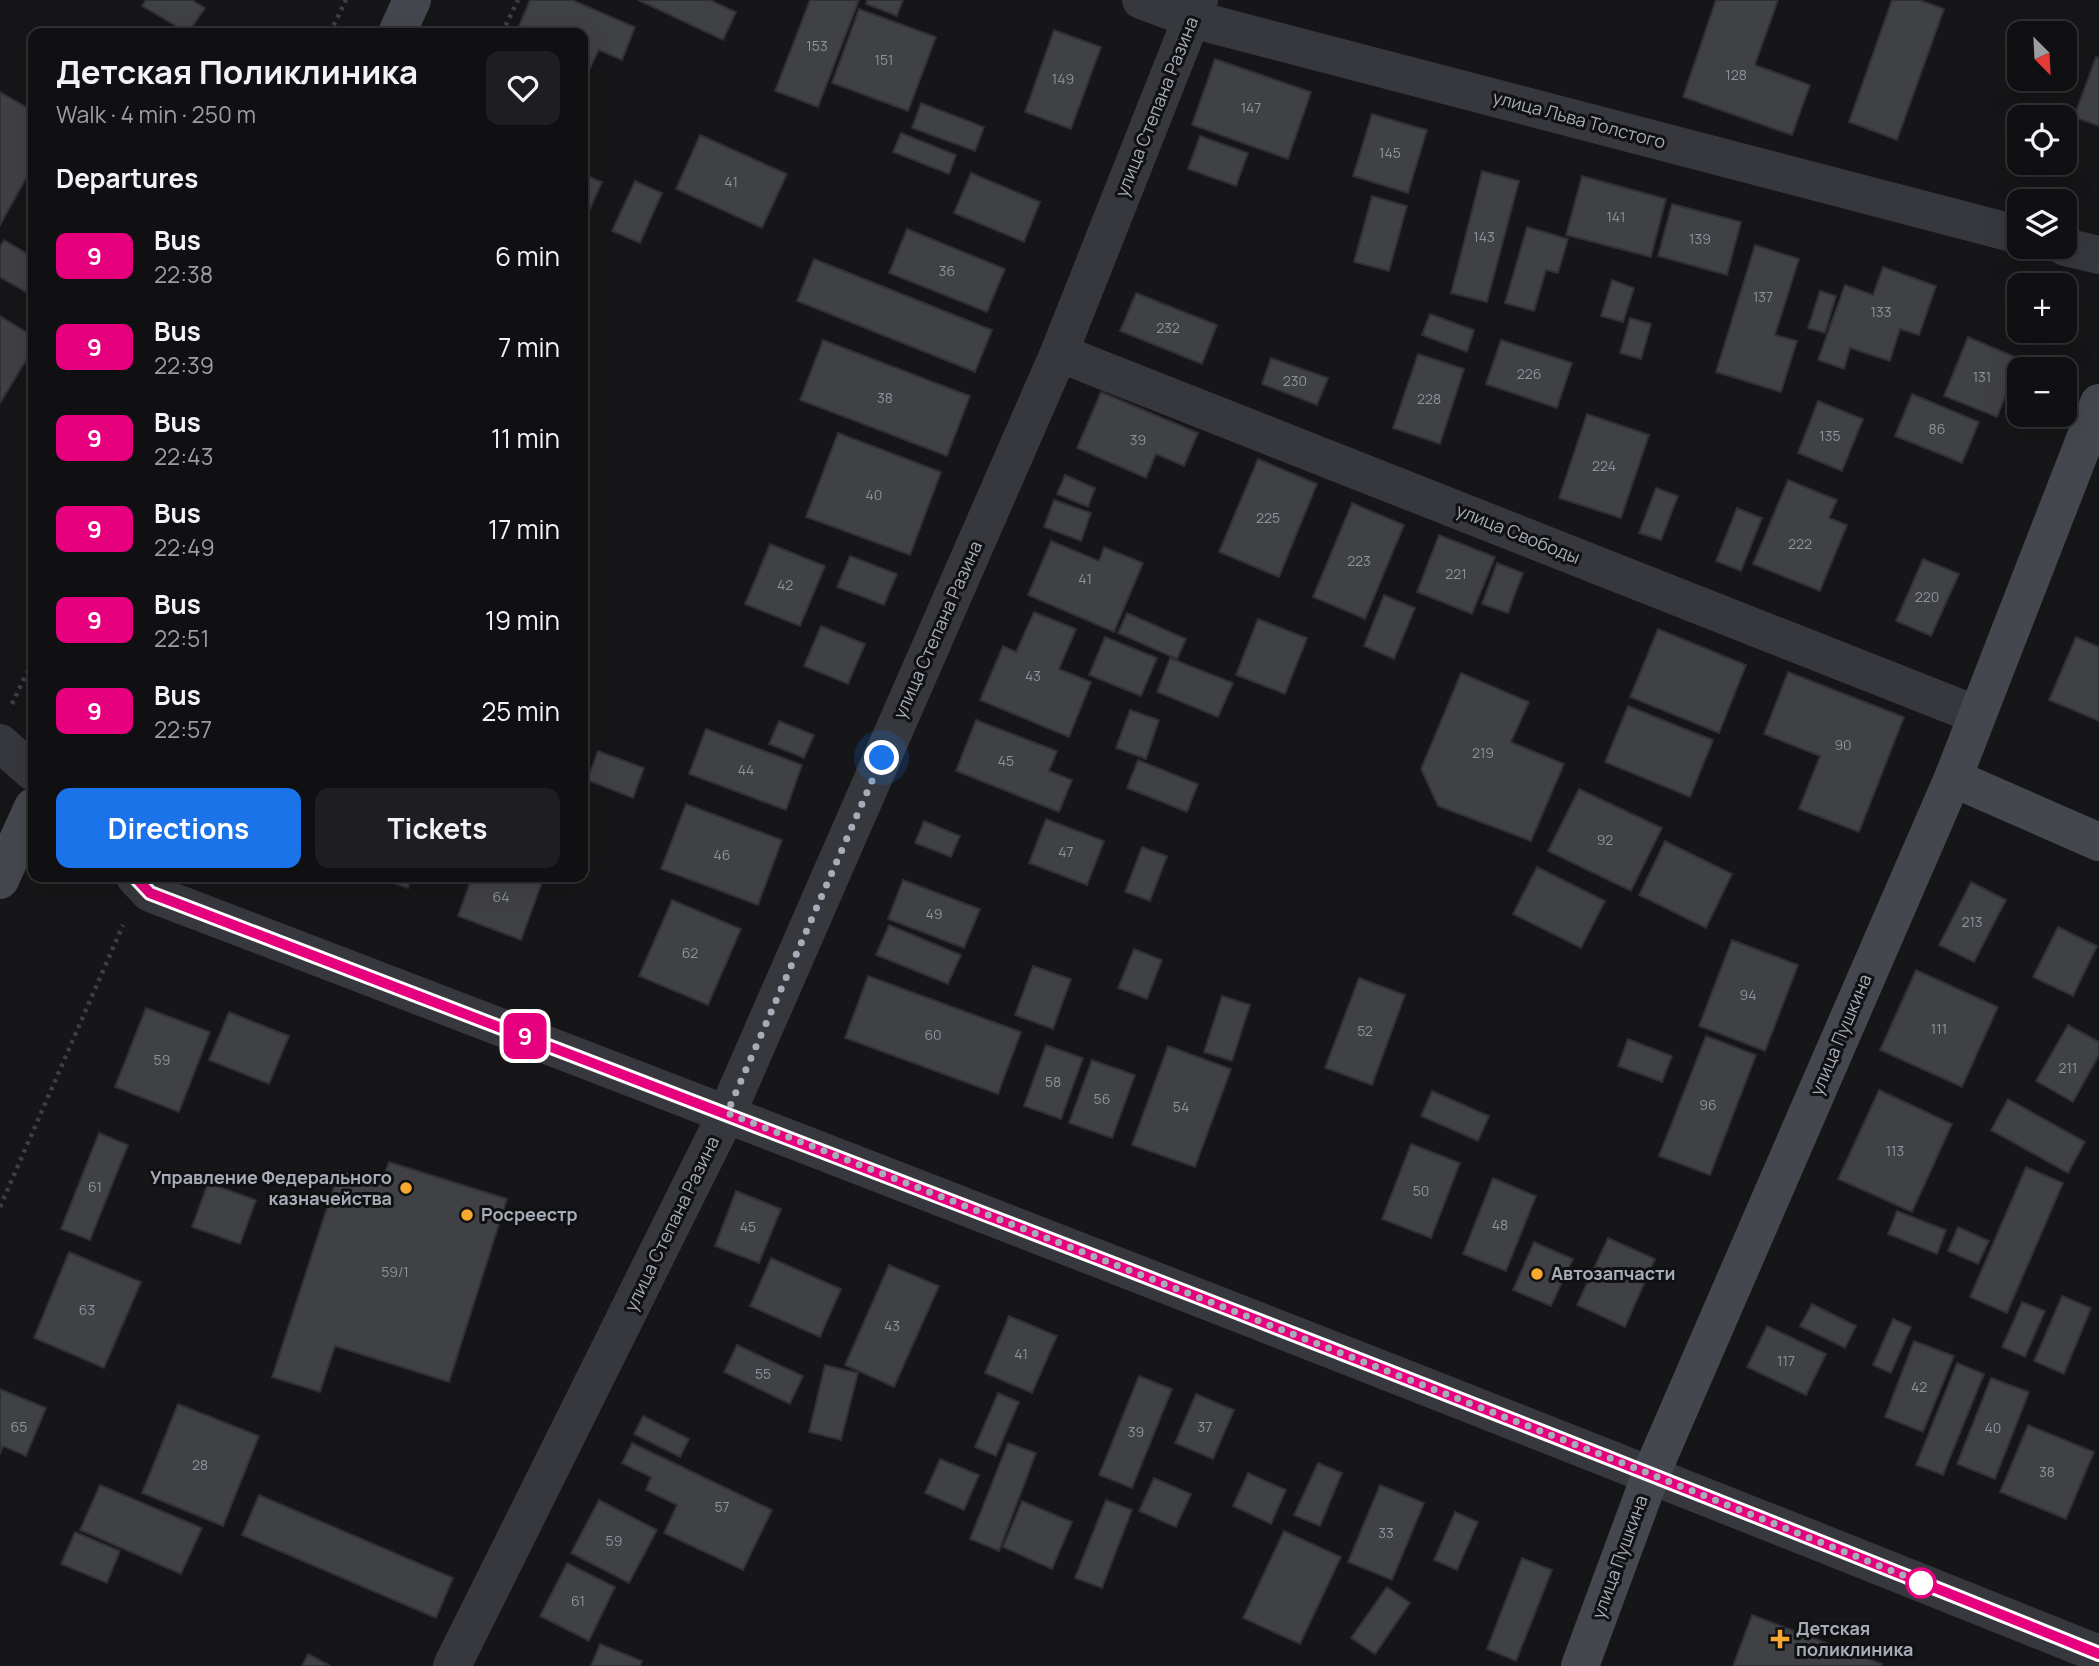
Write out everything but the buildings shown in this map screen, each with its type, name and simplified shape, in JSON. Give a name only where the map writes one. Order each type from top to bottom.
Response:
[{"type":"main road","points":[[399,28],[412,0]]},
{"type":"main road","name":"улица Пушкина","points":[[1580,1666],[1651,1474],[1953,778],[2099,402]]},
{"type":"main road","points":[[1953,778],[2099,842]]},
{"type":"main road","points":[[0,880],[28,818]]},
{"type":"street","name":"улица Льва Толстого","points":[[1141,0],[1196,10],[2007,231]]},
{"type":"street","name":"улица Степана Разина","points":[[452,1666],[727,1113],[1059,353],[1196,10]]},
{"type":"street","points":[[2077,250],[2099,256]]},
{"type":"street","name":"улица Свободы","points":[[1059,353],[1977,715]]},
{"type":"street","points":[[0,743],[28,768]]},
{"type":"street","points":[[140,882],[150,893],[727,1113],[1651,1474],[2099,1654]]},
{"type":"path","points":[[332,28],[346,0]]},
{"type":"path","points":[[504,28],[518,0]]},
{"type":"path","points":[[11,707],[28,671]]},
{"type":"path","points":[[0,1207],[137,882]]},
{"type":"bus line","name":"9","points":[[140,882],[150,893],[1035,1233],[1625,1464],[2099,1654]]},
{"type":"place","name":"Управление Федерального казначейства","points":[[406,1188]]},
{"type":"place","name":"Росреестр","points":[[467,1215]]},
{"type":"place","name":"Автозапчасти","points":[[1537,1274]]},
{"type":"place","name":"Детская поликлиника","points":[[1780,1639]]},
{"type":"route","points":[[882,758],[727,1113],[1925,1584],[1921,1583]]}]
